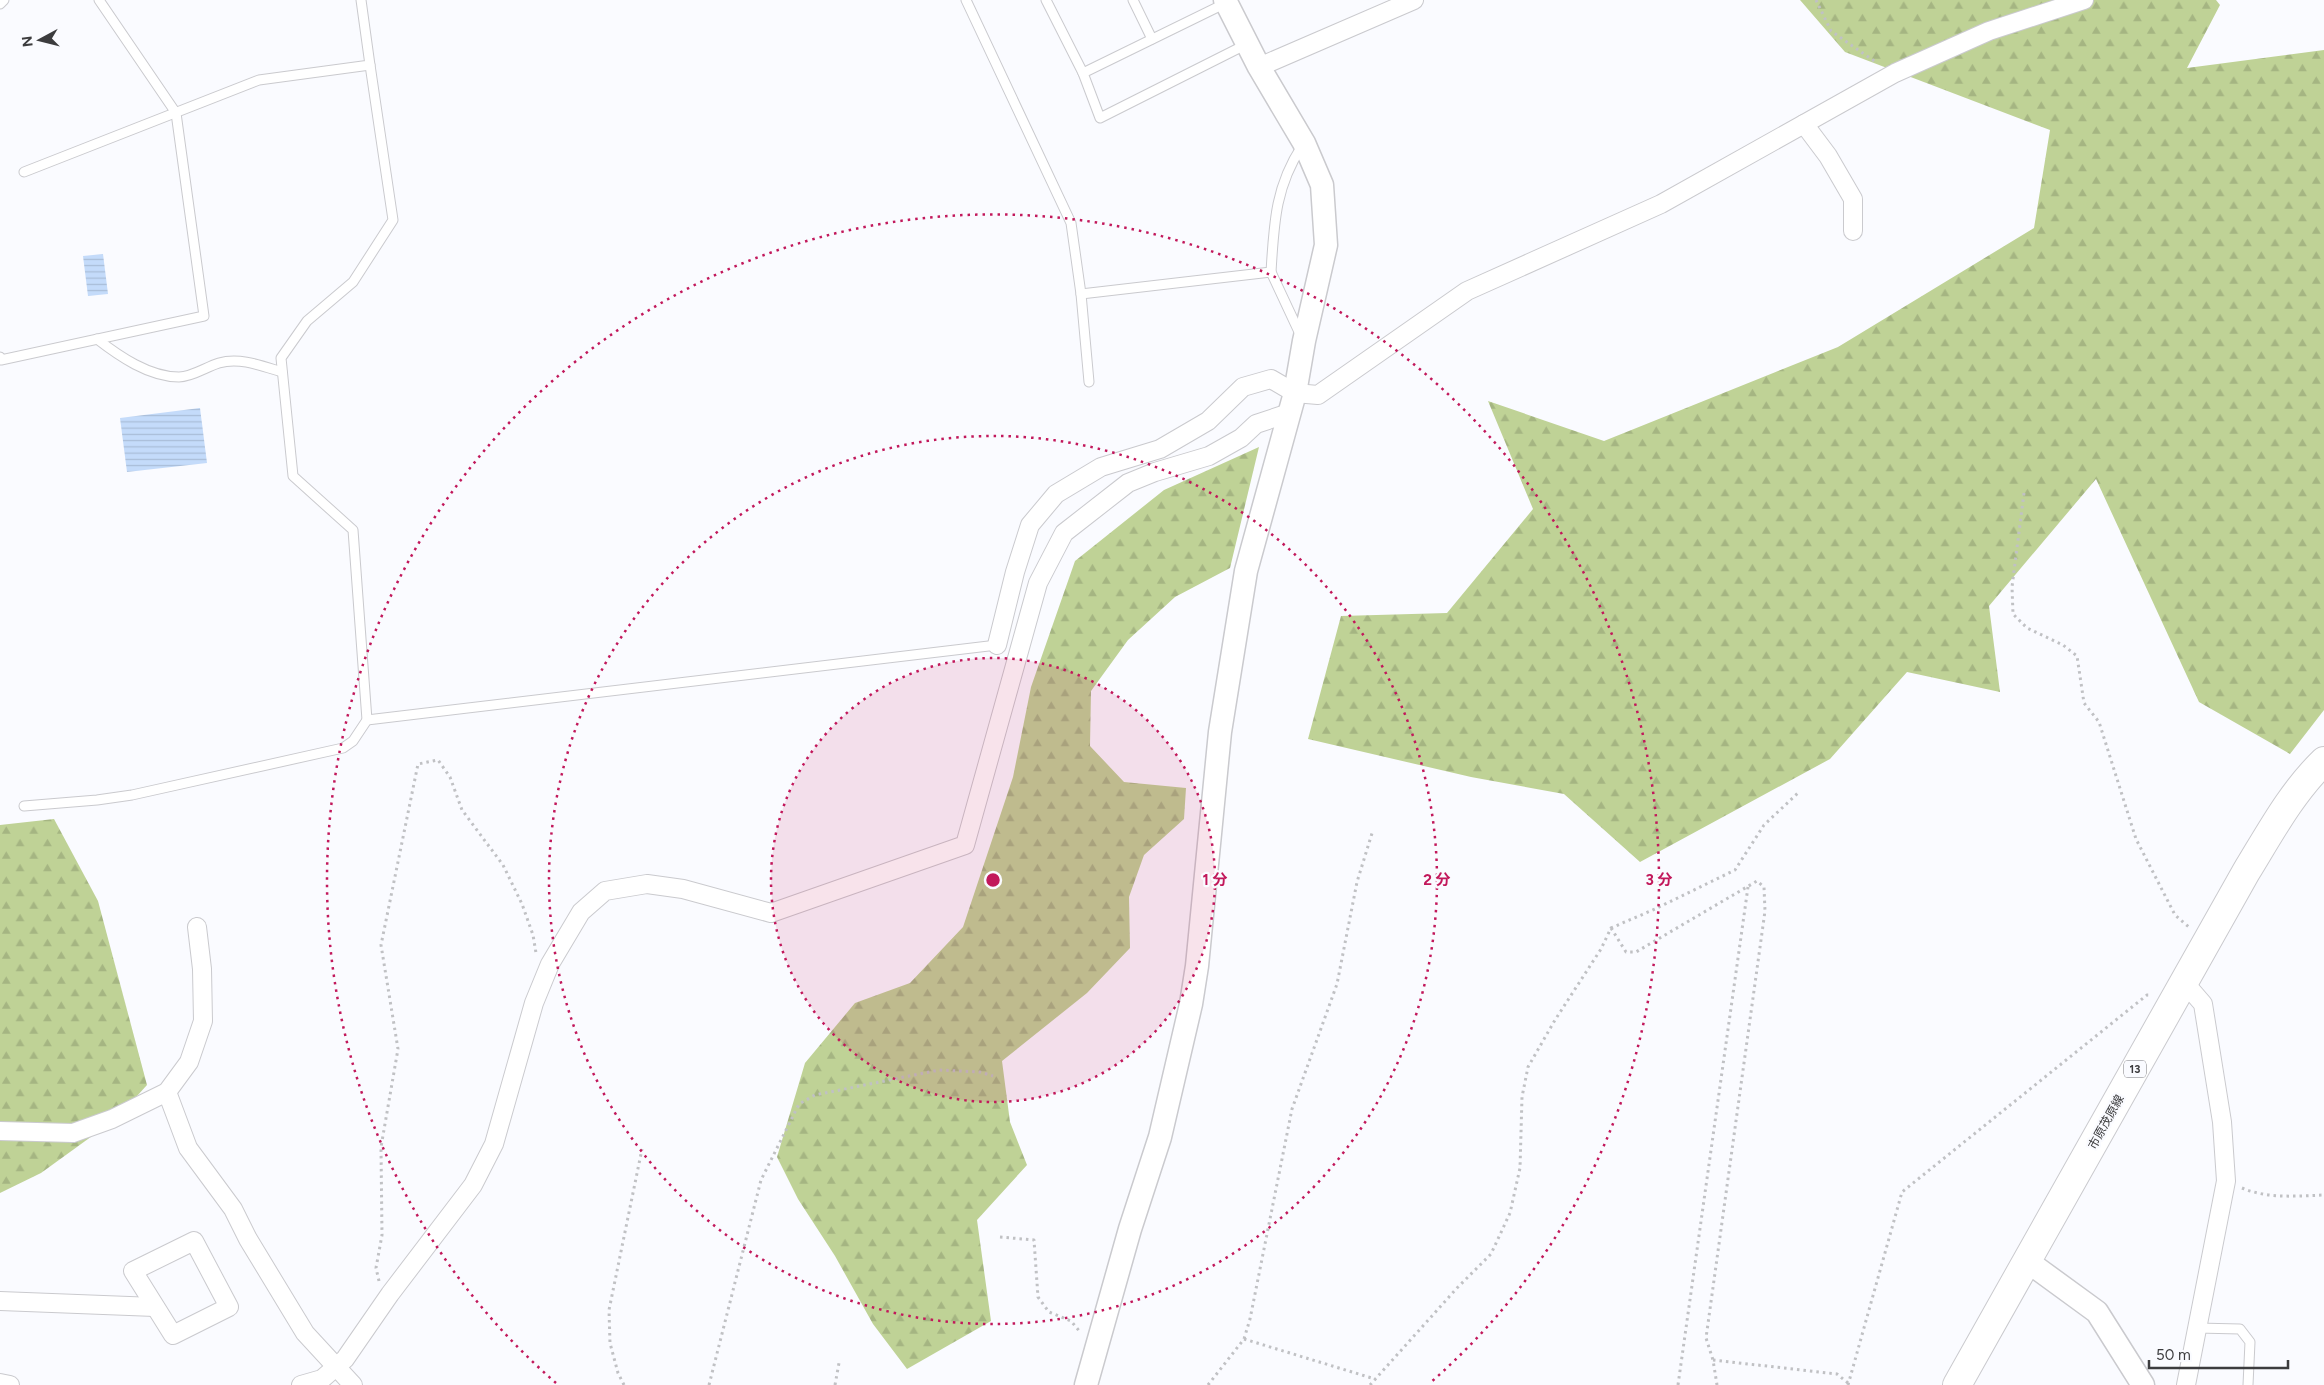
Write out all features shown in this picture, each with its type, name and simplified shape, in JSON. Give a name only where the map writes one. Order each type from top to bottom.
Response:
[{"type":"main road","name":"市原茂原線","points":[[1957,1385],[2181,988],[2283,812],[2308,776],[2324,761]]},
{"type":"street","points":[[1259,67],[1414,0]]},
{"type":"street","points":[[301,1385],[322,1379],[344,1359],[473,1185],[494,1144],[534,1003],[550,964],[581,912],[605,891],[648,884],[674,887],[771,913],[965,845],[1038,583],[1064,533],[1128,483],[1155,472],[1208,456],[1241,438],[1256,424],[1292,403],[1318,395],[1467,291],[1661,204],[1895,73],[1989,31],[2084,0]]},
{"type":"street","points":[[1086,1385],[1130,1229],[1160,1137],[1191,1004],[1197,966],[1220,732],[1244,581],[1292,403],[1326,245],[1322,185],[1304,144],[1259,67],[1226,1]]},
{"type":"street","points":[[1804,124],[1828,156],[1853,199],[1853,231]]},
{"type":"street","points":[[997,645],[1015,572],[1030,525],[1056,494],[1101,467],[1160,449],[1208,421],[1243,387],[1271,379],[1292,403]]},
{"type":"street","points":[[0,1131],[74,1133],[112,1119],[167,1092],[190,1062],[203,1021],[202,969],[197,927]]},
{"type":"street","points":[[2181,988],[2203,1004],[2222,1122],[2226,1181],[2186,1385]]},
{"type":"street","points":[[167,1092],[188,1148],[233,1210],[248,1239],[305,1333],[353,1385]]},
{"type":"street","points":[[194,1241],[230,1307],[173,1335],[155,1306],[132,1271],[194,1241]]},
{"type":"street","points":[[2027,1261],[2097,1312],[2143,1385]]},
{"type":"street","points":[[0,1301],[155,1306]]},
{"type":"street","points":[[0,1383],[10,1385]]},
{"type":"lane","points":[[0,4],[4,0]]},
{"type":"lane","points":[[0,358],[1,360],[204,316],[176,113],[99,0]]},
{"type":"lane","points":[[24,806],[132,795],[343,748],[353,741],[367,720],[353,530],[292,476],[281,358],[307,321],[353,282],[393,220],[361,0]]},
{"type":"lane","points":[[966,0],[1071,223],[1081,294],[1089,382]]},
{"type":"lane","points":[[1046,0],[1083,73],[1100,118],[1247,44]]},
{"type":"lane","points":[[1133,0],[1152,39]]},
{"type":"lane","points":[[1083,73],[1226,1]]},
{"type":"lane","points":[[24,172],[259,80],[370,65]]},
{"type":"lane","points":[[1304,144],[1295,157],[1278,197],[1271,272],[1304,341]]},
{"type":"lane","points":[[1081,294],[1271,272]]},
{"type":"lane","points":[[97,339],[117,354],[150,371],[180,378],[220,363],[242,361],[282,372]]},
{"type":"lane","points":[[367,720],[997,645]]},
{"type":"lane","points":[[2196,1328],[2240,1328],[2250,1342],[2248,1385]]},
{"type":"path","points":[[1816,0],[1831,31],[1852,48],[1895,73]]},
{"type":"path","points":[[2024,492],[2012,587],[2014,614],[2027,628],[2063,645],[2077,656],[2084,703],[2098,722],[2136,839],[2175,915],[2207,944]]},
{"type":"path","points":[[384,1303],[376,1268],[382,1235],[381,1147],[398,1048],[381,945],[418,764],[438,760],[450,777],[462,810],[503,864],[524,912],[544,978]]},
{"type":"path","points":[[1370,1385],[1491,1254],[1510,1213],[1520,1168],[1521,1116],[1528,1067],[1555,1020],[1601,949],[1611,928],[1655,910],[1735,870],[1764,825],[1799,792]]},
{"type":"path","points":[[1208,1385],[1244,1339],[1250,1319],[1292,1110],[1337,984],[1357,882],[1373,830]]},
{"type":"path","points":[[1611,928],[1626,952],[1636,952],[1757,881],[1764,887],[1766,911],[1706,1338],[1713,1360],[1717,1385]]},
{"type":"path","points":[[1678,1385],[1748,886]]},
{"type":"path","points":[[1713,1360],[1838,1374],[1848,1384],[1902,1192],[2147,995],[2181,988]]},
{"type":"path","points":[[709,1385],[761,1180],[799,1104],[815,1095],[939,1070],[980,1072],[993,1076]]},
{"type":"path","points":[[624,1385],[618,1373],[610,1343],[608,1310],[642,1149]]},
{"type":"path","points":[[2226,1181],[2252,1192],[2283,1196],[2324,1195]]},
{"type":"path","points":[[1000,1236],[1034,1240],[1038,1297],[1049,1312],[1071,1321],[1095,1351]]},
{"type":"path","points":[[1244,1339],[1375,1379]]},
{"type":"path","points":[[834,1385],[840,1363]]},
{"type":"green space","points":[[1800,0],[2216,0],[2220,5],[2187,68],[2324,50],[2324,710],[2290,754],[2199,702],[2096,479],[1989,606],[2000,692],[1907,672],[1830,759],[1640,862],[1564,794],[1471,777],[1308,739],[1341,616],[1447,613],[1533,509],[1488,401],[1604,441],[1838,347],[2034,228],[2050,130],[1845,52]]},
{"type":"green space","points":[[1259,447],[1230,568],[1175,597],[1128,640],[1091,691],[1090,746],[1124,782],[1186,788],[1184,819],[1144,855],[1129,897],[1130,948],[1087,993],[1002,1061],[1010,1122],[1027,1165],[977,1220],[991,1321],[907,1369],[873,1324],[835,1256],[798,1199],[777,1157],[805,1063],[855,1003],[910,983],[963,927],[1013,777],[1031,687],[1075,561],[1164,490]]},
{"type":"green space","points":[[54,819],[98,901],[147,1085],[117,1118],[41,1173],[0,1193],[0,825]]},
{"type":"water","points":[[103,254],[108,294],[88,296],[83,256]]},
{"type":"water","points":[[200,408],[207,463],[127,472],[120,418]]}]
